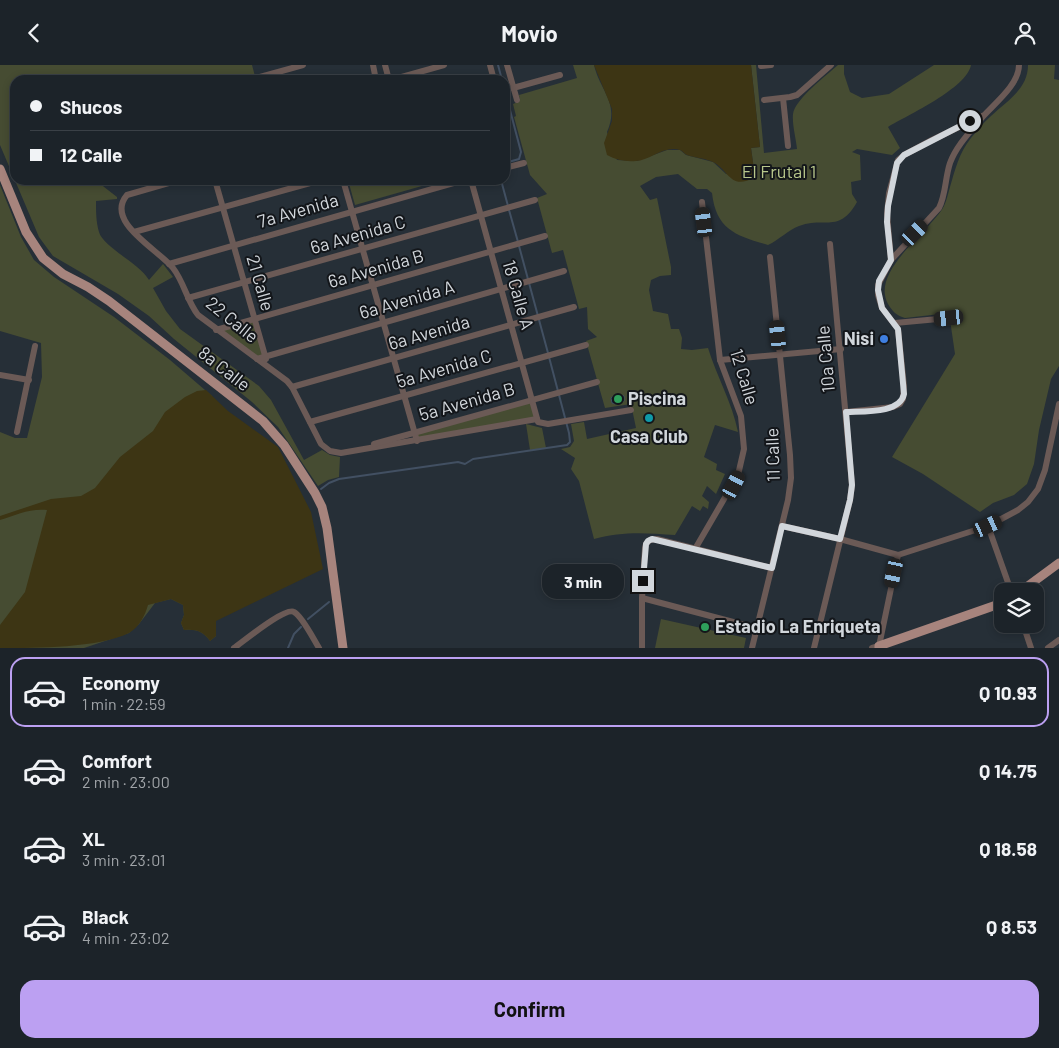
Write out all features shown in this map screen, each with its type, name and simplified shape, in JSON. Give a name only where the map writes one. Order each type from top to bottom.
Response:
[{"type":"main road","name":"8a Calle","points":[[0,169],[30,240],[48,263],[110,301],[263,421],[284,445],[315,493],[323,513],[330,547],[343,648]]},
{"type":"main road","points":[[1032,583],[1059,563]]},
{"type":"main road","points":[[876,647],[994,606]]},
{"type":"street","points":[[267,75],[303,65]]},
{"type":"street","points":[[408,75],[444,65]]},
{"type":"street","points":[[761,66],[771,65]]},
{"type":"street","points":[[764,100],[783,99],[800,93],[831,65]]},
{"type":"street","points":[[960,144],[983,115],[1004,95],[1016,76],[1019,65]]},
{"type":"street","points":[[513,88],[560,75]]},
{"type":"street","points":[[510,76],[517,100]]},
{"type":"street","points":[[783,99],[788,146]]},
{"type":"street","points":[[891,260],[887,214],[898,160],[955,128],[983,115]]},
{"type":"street","points":[[846,412],[880,410],[898,405],[903,399],[904,386],[898,333],[895,323],[882,308],[878,290],[879,281],[891,260],[939,208],[943,199],[950,164],[964,131],[961,127],[955,128]]},
{"type":"street","points":[[510,167],[524,163]]},
{"type":"street","name":"22 Calle","points":[[161,185],[128,194],[122,202],[122,216],[126,225],[169,264],[178,276],[198,315],[216,330],[283,376],[292,387],[325,447],[336,453],[346,452]]},
{"type":"street","name":"21 Calle","points":[[216,185],[268,365]]},
{"type":"street","points":[[134,232],[304,185]]},
{"type":"street","points":[[344,185],[417,441]]},
{"type":"street","name":"7a Avenida","points":[[169,264],[446,185]]},
{"type":"street","name":"18 Calle A","points":[[472,185],[536,419]]},
{"type":"street","name":"6a Avenida C","points":[[188,298],[535,200]]},
{"type":"street","name":"12 Calle","points":[[695,549],[738,475],[744,449],[741,416],[720,361],[702,202]]},
{"type":"street","name":"6a Avenida B","points":[[216,330],[545,236]]},
{"type":"street","name":"10a Calle","points":[[814,648],[852,485],[830,244]]},
{"type":"street","name":"11 Calle","points":[[752,648],[782,526],[791,478],[770,257]]},
{"type":"street","name":"6a Avenida A","points":[[257,359],[564,271]]},
{"type":"street","name":"6a Avenida","points":[[292,387],[574,307]]},
{"type":"street","points":[[895,323],[949,318]]},
{"type":"street","name":"5a Avenida C","points":[[310,422],[586,345]]},
{"type":"street","points":[[17,432],[35,346]]},
{"type":"street","points":[[720,361],[841,349]]},
{"type":"street","points":[[0,375],[29,380]]},
{"type":"street","name":"5a Avenida B","points":[[346,452],[596,382]]},
{"type":"street","points":[[782,526],[898,555],[988,526],[1018,510],[1028,502],[1038,489],[1045,470],[1059,404]]},
{"type":"street","points":[[346,452],[536,419],[543,424],[630,410]]},
{"type":"street","points":[[988,526],[1008,583]]},
{"type":"street","points":[[642,648],[642,598],[646,544],[650,540],[657,539],[772,568]]},
{"type":"street","points":[[876,647],[898,555]]},
{"type":"street","points":[[642,598],[756,628]]},
{"type":"street","points":[[234,648],[279,616],[290,611],[300,617],[318,648]]},
{"type":"street","points":[[1026,633],[1031,648]]},
{"type":"street","points":[[1048,648],[1059,640]]},
{"type":"green space","points":[[0,65],[252,65],[255,75],[10,75],[10,169],[0,145]]},
{"type":"green space","name":"El Frutal 1","points":[[573,65],[594,65],[610,105],[610,122],[607,132],[617,160],[637,161],[667,150],[680,150],[686,155],[713,162],[726,174],[755,177],[751,148],[760,147],[751,65],[756,65],[764,153],[797,149],[793,118],[795,108],[799,101],[819,81],[838,65],[844,65],[844,74],[850,92],[862,98],[889,94],[934,65],[971,65],[967,74],[948,92],[888,127],[900,148],[892,155],[857,149],[852,152],[860,155],[861,180],[851,182],[852,194],[857,202],[844,218],[838,221],[808,223],[799,226],[768,245],[730,230],[718,215],[712,193],[707,189],[697,189],[678,174],[656,177],[640,186],[650,200],[657,198],[671,267],[671,275],[660,276],[651,280],[649,290],[653,311],[668,314],[671,329],[679,329],[682,338],[681,349],[708,348],[732,410],[738,432],[715,425],[704,457],[717,464],[716,470],[725,474],[716,494],[707,486],[702,496],[709,502],[708,509],[703,506],[700,511],[692,506],[675,535],[644,533],[605,536],[594,539],[579,481],[571,469],[575,458],[561,449],[570,447],[574,441],[571,424],[584,422],[587,439],[636,428],[631,404],[605,408],[586,341],[597,337],[588,329],[587,307],[579,309],[563,250],[552,253],[537,198],[547,194],[530,175],[514,117],[516,116],[513,104],[520,101],[519,95],[577,78]]},
{"type":"green space","points":[[1028,65],[1055,65],[1054,79],[1059,80],[1059,366],[1051,379],[1039,430],[1034,464],[1027,484],[1014,495],[993,503],[980,512],[923,474],[892,457],[955,354],[949,313],[902,317],[895,313],[888,304],[885,291],[887,278],[894,265],[944,206],[963,150],[986,121],[1021,88]]},
{"type":"green space","points":[[0,185],[21,237],[34,260],[54,277],[114,317],[170,360],[212,396],[189,434],[216,636],[210,641],[199,631],[184,630],[181,623],[184,615],[183,605],[171,599],[155,603],[139,624],[129,633],[84,648],[0,648],[0,432],[15,438],[27,438],[42,377],[41,343],[0,331]]},
{"type":"green space","points":[[17,185],[102,185],[117,197],[117,199],[96,201],[97,224],[102,238],[138,267],[149,280],[163,264],[173,277],[153,288],[166,311],[180,329],[259,386],[271,400],[304,460],[322,450],[330,455],[340,457],[339,477],[328,480],[318,486],[278,427],[252,402],[174,339],[149,316],[118,294],[53,256],[39,237]]},
{"type":"green space","points":[[349,185],[425,185],[355,205]]},
{"type":"green space","points":[[255,320],[265,356],[257,359],[216,330]]},
{"type":"green space","points":[[532,399],[537,419],[417,441],[415,433]]},
{"type":"green space","points":[[526,424],[542,428],[546,448],[530,450]]},
{"type":"green space","points":[[661,619],[746,638],[744,648],[655,648]]},
{"type":"sand","points":[[594,65],[751,65],[760,147],[751,148],[755,177],[747,181],[735,181],[713,162],[687,155],[681,150],[662,151],[646,159],[636,161],[621,160],[607,155],[604,143],[612,121],[612,109]]},
{"type":"sand","points":[[206,390],[228,411],[278,447],[311,512],[323,569],[216,621],[216,636],[210,641],[199,631],[184,630],[181,623],[184,615],[183,605],[171,599],[148,605],[136,628],[116,638],[101,642],[67,646],[0,648],[0,625],[25,592],[47,510],[29,511],[0,520],[0,516],[51,499],[81,496],[95,488],[120,457],[153,431],[165,412],[185,397],[197,391]]},
{"type":"water","name":"Piscina","points":[[616,394],[624,396],[624,401],[617,404],[612,403],[611,398]]},
{"type":"waterway","points":[[498,65],[501,75]]},
{"type":"waterway","points":[[510,110],[521,152],[519,159],[510,162]]},
{"type":"waterway","points":[[502,185],[508,206]]},
{"type":"waterway","points":[[509,210],[518,242]]},
{"type":"waterway","points":[[519,246],[548,353]]},
{"type":"waterway","points":[[321,489],[339,479],[458,462],[465,464],[473,459],[567,445],[570,442],[569,433],[549,357]]},
{"type":"waterway","points":[[308,619],[329,602]]},
{"type":"waterway","points":[[288,648],[294,634],[301,627]]},
{"type":"place","name":"Nisi","points":[[884,339]]},
{"type":"place","name":"Piscina","points":[[618,399]]},
{"type":"place","name":"Casa Club","points":[[649,418]]},
{"type":"place","name":"Estadio La Enriqueta","points":[[705,627]]},
{"type":"route","points":[[643,581],[646,544],[652,539],[772,568],[782,526],[840,539],[852,485],[846,412],[880,410],[893,407],[902,402],[904,394],[898,329],[882,308],[878,290],[879,281],[891,260],[887,214],[897,163],[899,158],[904,155],[970,121]]}]
